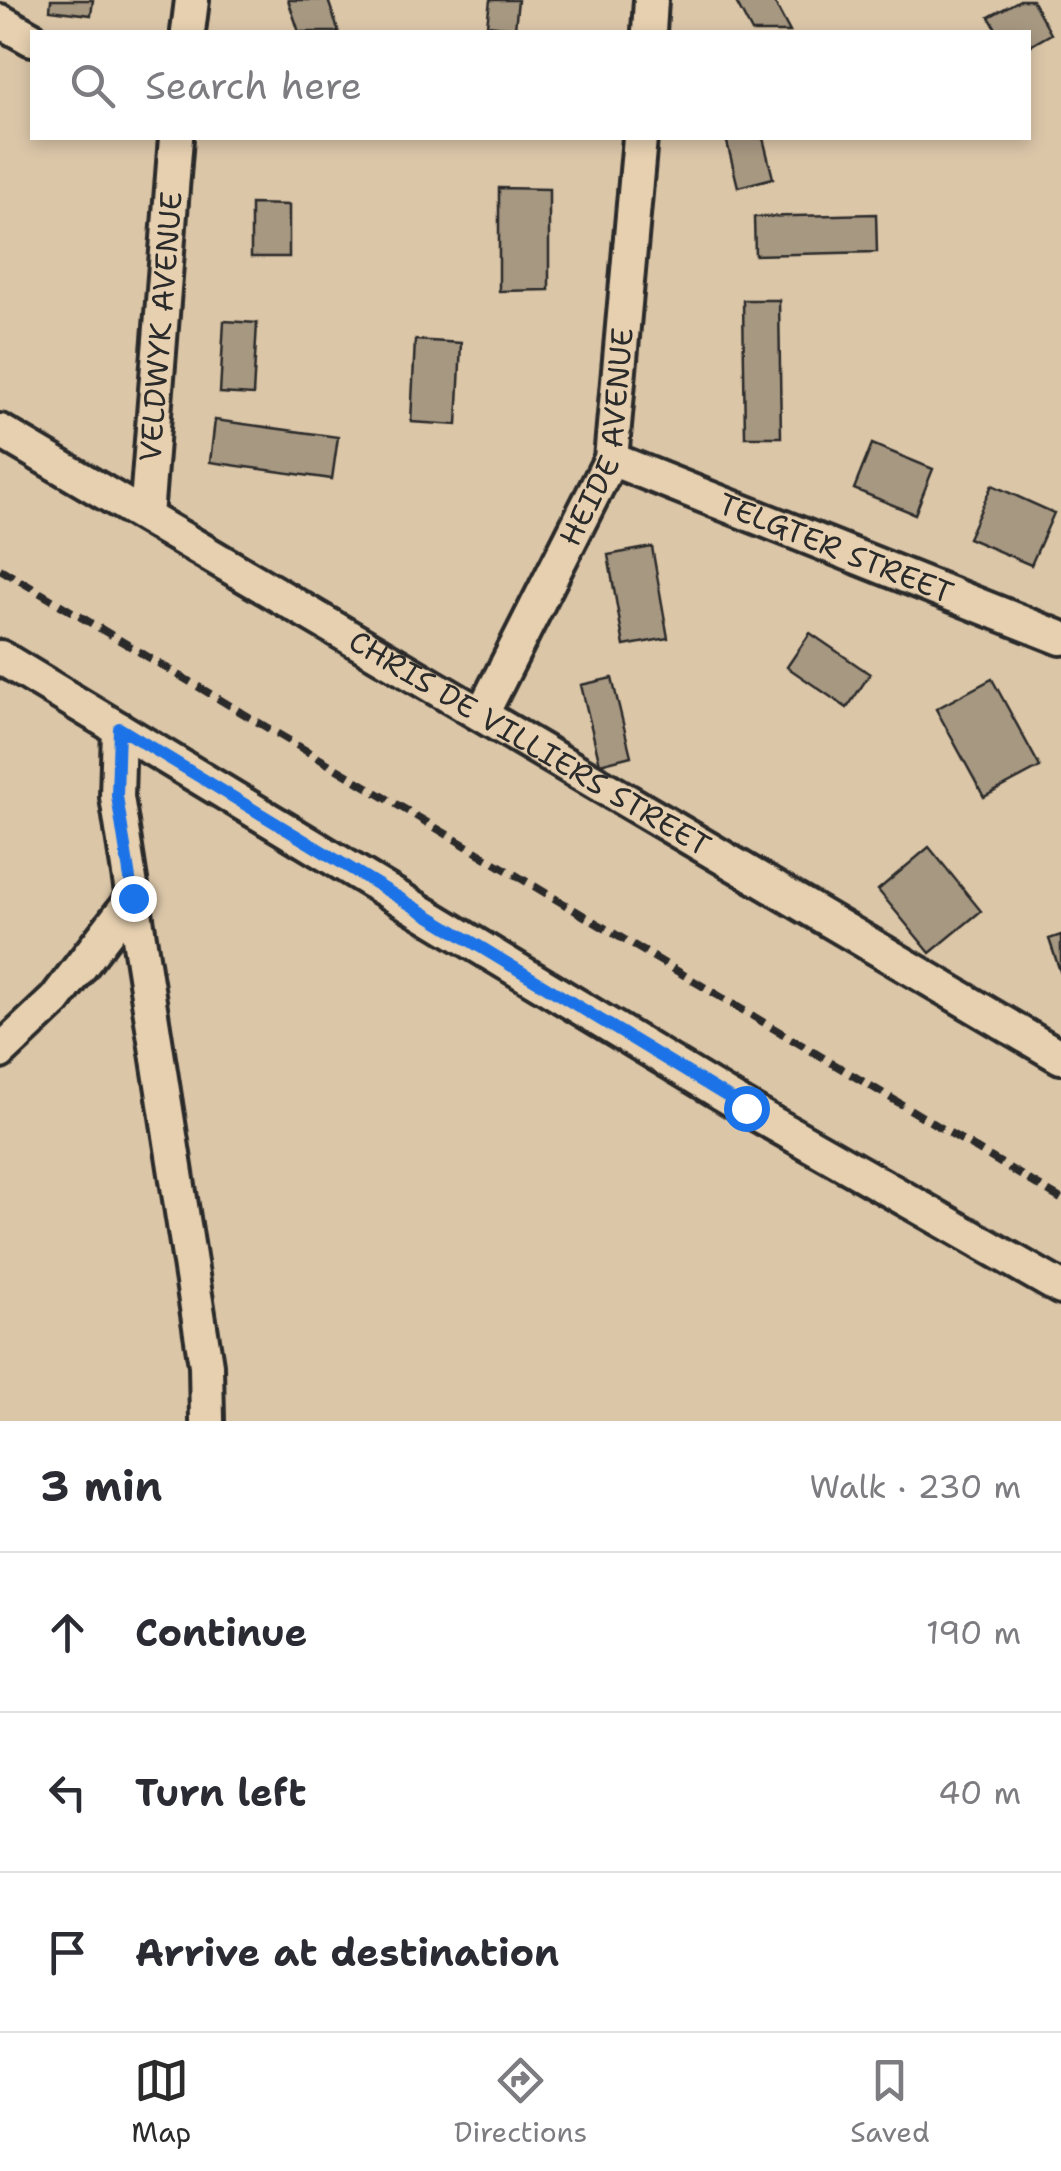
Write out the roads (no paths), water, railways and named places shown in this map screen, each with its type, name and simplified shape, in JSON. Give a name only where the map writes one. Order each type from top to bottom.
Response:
[{"type":"street","points":[[188,30],[192,0]]},
{"type":"street","points":[[648,30],[651,0]]},
{"type":"street","points":[[0,21],[30,39]]},
{"type":"street","name":"VELDWYK AVENUE","points":[[146,516],[176,140]]},
{"type":"street","name":"HEIDE AVENUE","points":[[483,712],[611,459],[640,140]]},
{"type":"street","name":"CHRIS DE VILLIERS STREET","points":[[0,430],[1061,1057]]},
{"type":"street","name":"TELGTER STREET","points":[[611,459],[1061,638]]},
{"type":"street","points":[[0,657],[746,1108],[1061,1288]]},
{"type":"street","points":[[119,728],[117,796],[206,1365],[207,1421]]},
{"type":"street","points":[[0,1052],[55,1000],[133,898]]},
{"type":"railway","points":[[0,569],[1061,1199]]}]
